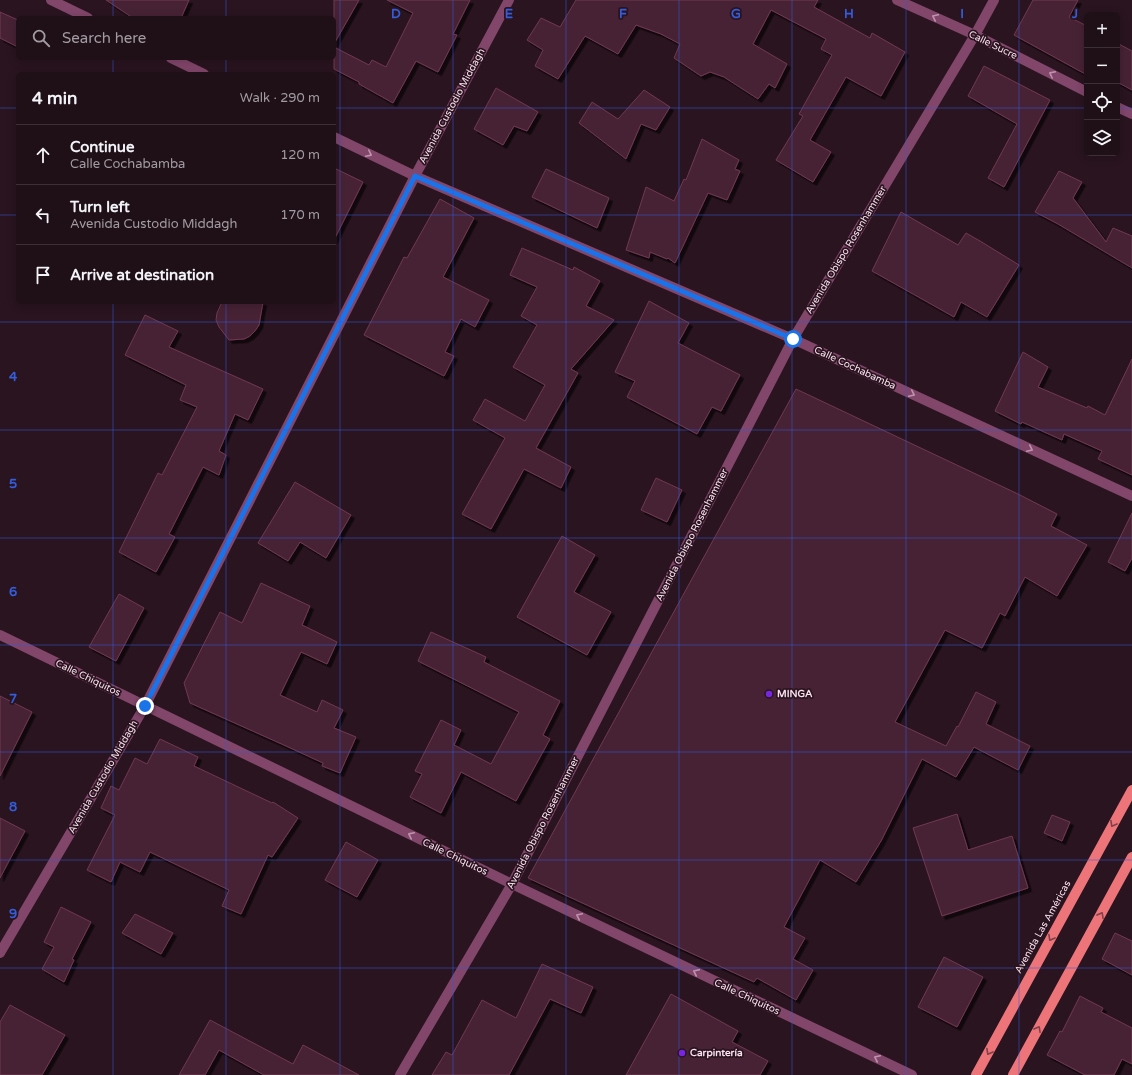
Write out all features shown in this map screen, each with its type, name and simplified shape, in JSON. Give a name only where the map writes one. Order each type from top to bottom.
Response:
[{"type":"main road","name":"Avenida Las Américas","points":[[976,1075],[1132,790]]},
{"type":"main road","points":[[1013,1075],[1132,857]]},
{"type":"street","points":[[51,0],[84,16]]},
{"type":"street","name":"Avenida Custodio Middagh","points":[[0,953],[145,706],[415,176],[509,0]]},
{"type":"street","name":"Calle Sucre","points":[[897,0],[1084,91]]},
{"type":"street","name":"Avenida Obispo Rosenhammer","points":[[400,1075],[512,884],[793,339],[994,0]]},
{"type":"street","points":[[175,60],[200,72]]},
{"type":"street","points":[[1120,108],[1132,114]]},
{"type":"street","name":"Calle Cochabamba","points":[[336,138],[415,176],[793,339],[1132,496]]},
{"type":"street","name":"Calle Chiquitos","points":[[0,635],[512,884],[912,1075]]},
{"type":"building","points":[[106,0],[189,0],[182,16],[130,16]]},
{"type":"building","points":[[334,0],[359,0],[336,40],[336,16],[334,16]]},
{"type":"building","points":[[387,0],[470,0],[453,34],[457,35],[438,72],[416,61],[393,103],[359,84],[359,82],[334,69],[336,48],[369,65],[372,60],[386,67],[413,13]]},
{"type":"building","points":[[576,0],[818,0],[814,7],[870,38],[872,33],[905,52],[881,96],[846,77],[810,140],[831,152],[813,182],[776,160],[803,116],[799,114],[832,55],[821,49],[826,39],[771,10],[753,44],[787,64],[775,88],[769,84],[758,99],[724,77],[710,72],[701,76],[674,58],[680,44],[661,34],[636,25],[618,54],[585,36],[558,79],[535,66],[543,50],[527,40],[541,18],[560,27]]},
{"type":"building","points":[[1033,0],[1078,0],[1069,17],[1084,24],[1084,73],[1014,35]]},
{"type":"building","points":[[0,12],[16,19],[16,46],[0,38]]},
{"type":"building","points":[[1120,45],[1132,51],[1132,90],[1120,84]]},
{"type":"building","points":[[984,66],[1050,100],[1004,187],[988,178],[1017,124],[968,96]]},
{"type":"building","points":[[496,88],[538,112],[527,131],[514,126],[503,145],[474,129]]},
{"type":"building","points":[[644,90],[670,107],[656,130],[641,124],[626,159],[579,123],[592,102],[618,119]]},
{"type":"building","points":[[702,139],[739,160],[735,169],[740,171],[727,200],[708,193],[675,263],[668,258],[667,259],[650,252],[649,258],[626,250],[646,187],[674,201],[684,179],[686,180]]},
{"type":"building","points":[[336,169],[363,182],[336,236]]},
{"type":"building","points":[[546,169],[609,198],[597,228],[532,197]]},
{"type":"building","points":[[1059,171],[1082,182],[1073,198],[1106,242],[1113,228],[1132,236],[1132,268],[1035,212]]},
{"type":"building","points":[[440,199],[474,218],[443,277],[489,300],[475,327],[461,319],[445,352],[454,356],[444,376],[364,335],[404,257],[407,258]]},
{"type":"building","points":[[901,212],[958,245],[966,233],[1019,265],[987,317],[961,302],[954,317],[872,271]]},
{"type":"building","points":[[522,248],[573,270],[574,267],[600,281],[586,306],[614,320],[571,369],[578,373],[536,448],[571,467],[561,488],[524,469],[491,529],[462,514],[505,438],[473,420],[485,399],[525,421],[545,385],[513,367],[537,325],[521,316],[537,287],[510,275]]},
{"type":"building","points":[[649,301],[689,323],[678,343],[740,375],[721,411],[712,407],[697,434],[627,397],[635,381],[615,372]]},
{"type":"building","points":[[221,304],[263,304],[259,325],[250,336],[244,339],[229,340],[219,327],[216,320]]},
{"type":"building","points":[[145,315],[178,331],[169,347],[263,389],[248,420],[235,414],[219,451],[226,455],[219,475],[203,467],[169,534],[175,537],[156,572],[119,552],[158,473],[162,475],[197,407],[180,400],[186,385],[125,355]]},
{"type":"building","points":[[1023,352],[1048,367],[1038,387],[1087,408],[1088,406],[1105,415],[1132,359],[1132,475],[1098,459],[1102,451],[1064,434],[1062,440],[1022,422],[1021,424],[995,411]]},
{"type":"building","name":"MINGA","points":[[796,389],[1057,514],[1051,526],[1087,545],[1057,596],[1025,577],[1005,616],[1000,613],[982,648],[945,630],[895,722],[946,746],[957,726],[958,727],[976,692],[996,702],[986,724],[1030,746],[1018,770],[974,747],[956,777],[922,759],[881,841],[856,882],[820,860],[784,927],[805,938],[793,959],[813,970],[796,1000],[757,978],[754,982],[528,878]]},
{"type":"building","points":[[656,478],[682,490],[667,522],[641,510]]},
{"type":"building","points":[[295,482],[351,515],[326,558],[300,542],[288,561],[258,543]]},
{"type":"building","points":[[1132,513],[1132,558],[1125,571],[1108,562]]},
{"type":"building","points":[[562,536],[595,555],[574,592],[611,612],[587,655],[517,617]]},
{"type":"building","points":[[261,583],[310,606],[302,625],[337,642],[327,664],[301,652],[280,695],[317,712],[322,700],[343,710],[334,728],[356,737],[340,773],[322,766],[323,763],[190,703],[184,683],[220,612],[242,623]]},
{"type":"building","points":[[119,594],[144,608],[116,661],[89,647]]},
{"type":"building","points":[[431,632],[486,657],[484,662],[560,701],[543,735],[550,739],[516,801],[461,772],[441,813],[410,797],[422,774],[415,771],[441,720],[461,730],[454,745],[491,764],[519,712],[418,661]]},
{"type":"building","points":[[0,696],[32,712],[0,776]]},
{"type":"building","points":[[160,739],[198,757],[194,766],[272,803],[273,802],[298,818],[272,857],[268,855],[241,914],[222,906],[229,890],[150,852],[140,872],[120,862],[111,882],[87,870],[115,815],[101,808],[111,786],[119,790],[135,758],[147,764]]},
{"type":"building","points":[[957,814],[968,850],[1012,836],[1028,888],[942,916],[913,828]]},
{"type":"building","points":[[1052,815],[1070,822],[1062,841],[1044,833]]},
{"type":"building","points":[[0,818],[25,831],[0,878]]},
{"type":"building","points":[[346,842],[378,860],[357,897],[325,880]]},
{"type":"building","points":[[61,907],[91,922],[72,959],[74,960],[64,982],[42,969],[54,947],[44,942]]},
{"type":"building","points":[[135,914],[173,933],[161,954],[122,933]]},
{"type":"building","points":[[1115,933],[1132,941],[1132,975],[1102,959]]},
{"type":"building","points":[[944,957],[983,977],[957,1027],[918,1007]]},
{"type":"building","points":[[542,964],[593,987],[581,1013],[550,999],[509,1075],[432,1075],[446,1052],[452,1055],[482,1000],[516,1018]]},
{"type":"building","name":"Carpintería","points":[[671,994],[738,1031],[732,1042],[768,1061],[760,1075],[626,1075]]},
{"type":"building","points":[[1080,996],[1103,1008],[1101,1012],[1132,1028],[1132,1064],[1122,1059],[1114,1075],[1085,1075],[1047,1055],[1060,1031],[1062,1032]]},
{"type":"building","points":[[10,1005],[65,1035],[42,1075],[0,1075],[0,1022]]},
{"type":"building","points":[[210,1020],[293,1064],[303,1045],[359,1075],[264,1075],[219,1050],[205,1075],[179,1075]]},
{"type":"place","name":"MINGA","points":[[769,694]]},
{"type":"place","name":"Carpintería","points":[[682,1053]]},
{"type":"route","points":[[145,706],[415,176],[793,339]]}]
